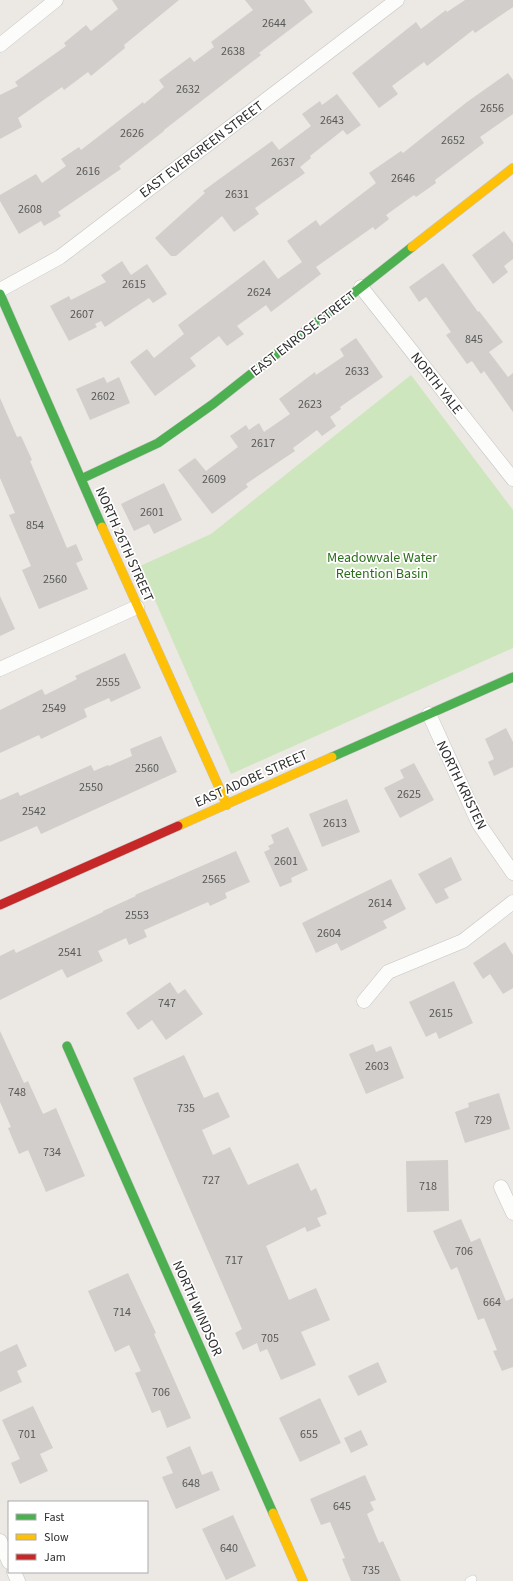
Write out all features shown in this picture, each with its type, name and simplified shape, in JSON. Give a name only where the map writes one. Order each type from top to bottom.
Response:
[{"type":"street","points":[[0,45],[56,0]]},
{"type":"street","name":"EAST EVERGREEN STREET","points":[[0,290],[60,257],[396,0]]},
{"type":"street","name":"EAST ENROSE STREET","points":[[81,479],[158,443],[213,404],[513,168]]},
{"type":"street","name":"NORTH YALE","points":[[361,287],[513,479]]},
{"type":"street","name":"NORTH 26TH STREET","points":[[0,294],[137,607],[227,805]]},
{"type":"street","points":[[0,669],[137,607]]},
{"type":"street","name":"EAST ADOBE STREET","points":[[0,905],[227,805],[513,676]]},
{"type":"street","name":"NORTH KRISTEN","points":[[429,714],[479,824],[513,873]]},
{"type":"street","points":[[364,1001],[388,972],[463,941],[513,902]]},
{"type":"street","name":"NORTH WINDSOR","points":[[67,1046],[303,1581]]},
{"type":"street","points":[[501,1187],[513,1213]]},
{"type":"street","points":[[0,1541],[8,1560]]},
{"type":"green space","name":"Meadowvale Water Retention Basin","points":[[411,375],[513,510],[513,648],[231,774],[140,566],[211,534]]},
{"type":"building","points":[[112,0],[179,0],[124,45],[125,48],[91,76],[88,72],[64,90],[62,87],[18,118],[22,127],[0,139],[0,95],[18,86],[15,82],[66,46],[64,43],[86,25],[91,31],[118,9]]},
{"type":"building","points":[[245,0],[304,0],[313,12],[259,53],[261,55],[119,166],[121,169],[58,212],[61,216],[44,226],[41,221],[19,234],[0,201],[0,195],[36,174],[42,183],[66,166],[61,159],[79,147],[81,150],[143,102],[144,104],[164,87],[159,80],[190,57],[194,62],[214,47],[211,42],[253,10]]},
{"type":"building","points":[[465,0],[513,0],[513,7],[475,33],[473,30],[427,66],[424,62],[392,86],[398,94],[379,108],[352,73],[416,22],[421,29],[446,10],[447,12]]},
{"type":"building","points":[[508,73],[513,80],[513,114],[480,137],[484,143],[435,180],[436,183],[416,197],[414,195],[386,215],[389,219],[375,230],[373,227],[316,267],[321,274],[271,312],[266,305],[237,326],[244,334],[227,346],[219,336],[190,358],[196,366],[155,396],[130,362],[147,349],[154,358],[184,334],[178,325],[264,260],[278,279],[302,262],[287,241],[316,220],[320,226],[376,183],[369,173],[401,151],[403,153],[467,102]]},
{"type":"building","points":[[337,94],[361,125],[347,135],[343,130],[310,156],[311,158],[300,167],[305,173],[255,208],[259,214],[234,232],[222,216],[176,256],[171,256],[155,238],[205,193],[203,191],[272,141],[279,150],[311,126],[302,114],[320,101],[322,105]]},
{"type":"building","points":[[504,231],[513,243],[513,259],[504,266],[508,272],[493,284],[472,255]]},
{"type":"building","points":[[122,261],[131,275],[147,264],[167,294],[153,303],[149,298],[105,327],[101,321],[95,324],[97,327],[69,341],[50,306],[69,296],[71,300],[106,282],[101,275]]},
{"type":"building","points":[[443,263],[478,312],[479,311],[503,342],[489,352],[508,377],[513,373],[513,412],[484,371],[481,374],[472,361],[467,364],[446,335],[451,332],[426,297],[419,302],[409,287]]},
{"type":"building","points":[[356,338],[383,377],[340,407],[341,409],[330,417],[336,426],[322,436],[317,430],[293,448],[295,451],[246,484],[248,487],[212,514],[178,470],[195,458],[206,471],[238,447],[230,436],[246,425],[249,430],[259,423],[264,432],[290,414],[279,399],[315,372],[316,375],[344,356],[340,349]]},
{"type":"building","points":[[104,377],[107,383],[119,377],[130,403],[90,420],[76,389]]},
{"type":"building","points":[[0,398],[17,437],[21,436],[32,460],[30,461],[67,548],[76,544],[83,560],[76,563],[88,589],[39,609],[22,570],[31,566],[9,515],[15,513],[0,478]]},
{"type":"building","points":[[164,483],[182,520],[154,534],[149,524],[134,531],[121,504]]},
{"type":"building","points":[[0,596],[15,629],[0,636]]},
{"type":"building","points":[[125,653],[141,688],[111,702],[109,698],[84,709],[87,717],[41,739],[39,735],[0,753],[0,710],[42,689],[45,695],[77,679],[75,676]]},
{"type":"building","points":[[506,728],[513,742],[513,767],[494,776],[488,762],[494,759],[485,739]]},
{"type":"building","points":[[161,736],[177,772],[41,834],[37,826],[0,842],[0,800],[18,792],[20,796],[91,765],[94,771],[108,765],[109,766],[132,756],[130,749]]},
{"type":"building","points":[[414,763],[434,800],[400,818],[384,788],[404,778],[400,770]]},
{"type":"building","points":[[347,799],[360,832],[322,847],[309,814]]},
{"type":"building","points":[[288,827],[308,870],[291,878],[292,882],[280,887],[264,852],[270,849],[268,846],[274,843],[271,835]]},
{"type":"building","points":[[236,851],[250,882],[225,893],[227,898],[210,906],[208,902],[144,930],[147,937],[129,945],[126,938],[98,951],[103,961],[67,978],[62,969],[0,1000],[0,956],[14,949],[16,953],[136,896],[135,895]]},
{"type":"building","points":[[451,857],[462,880],[444,889],[449,898],[436,904],[418,874]]},
{"type":"building","points":[[391,879],[406,909],[383,921],[387,928],[341,951],[337,943],[316,953],[302,923]]},
{"type":"building","points":[[505,942],[513,955],[513,988],[503,994],[490,974],[483,979],[473,963]]},
{"type":"building","points":[[454,981],[473,1023],[439,1039],[436,1032],[426,1037],[409,1002]]},
{"type":"building","points":[[170,982],[178,994],[185,989],[203,1014],[166,1040],[152,1020],[138,1030],[126,1013]]},
{"type":"building","points":[[0,1031],[24,1083],[28,1081],[43,1114],[56,1108],[85,1176],[46,1192],[28,1150],[19,1154],[8,1128],[11,1127],[0,1102]]},
{"type":"building","points":[[373,1044],[376,1052],[391,1046],[404,1078],[366,1094],[349,1054]]},
{"type":"building","points":[[184,1055],[204,1098],[218,1092],[230,1117],[202,1130],[213,1155],[230,1147],[248,1185],[298,1163],[311,1191],[316,1188],[327,1214],[317,1218],[321,1226],[307,1232],[305,1227],[266,1246],[289,1300],[316,1288],[330,1320],[301,1332],[316,1365],[281,1380],[267,1349],[260,1352],[257,1343],[243,1350],[235,1333],[242,1329],[133,1078]]},
{"type":"building","points":[[499,1093],[510,1129],[465,1143],[455,1112],[469,1107],[468,1103]]},
{"type":"building","points":[[448,1160],[449,1211],[407,1212],[406,1161]]},
{"type":"building","points":[[461,1219],[471,1242],[480,1238],[506,1301],[513,1298],[513,1367],[502,1371],[493,1351],[497,1350],[484,1318],[478,1320],[457,1267],[451,1270],[433,1231]]},
{"type":"building","points":[[128,1273],[156,1333],[154,1334],[191,1418],[167,1428],[160,1410],[152,1413],[135,1373],[141,1371],[129,1345],[115,1352],[88,1291]]},
{"type":"building","points":[[17,1344],[27,1366],[17,1371],[22,1382],[0,1392],[0,1352]]},
{"type":"building","points":[[378,1362],[387,1382],[358,1396],[348,1376]]},
{"type":"building","points":[[320,1398],[341,1443],[300,1462],[279,1418]]},
{"type":"building","points":[[33,1406],[53,1448],[40,1454],[48,1471],[20,1484],[11,1463],[20,1459],[2,1420]]},
{"type":"building","points":[[361,1430],[368,1445],[351,1453],[344,1438]]},
{"type":"building","points":[[190,1446],[202,1475],[212,1471],[220,1490],[176,1509],[162,1477],[173,1473],[166,1457]]},
{"type":"building","points":[[365,1475],[376,1500],[370,1502],[374,1510],[367,1514],[379,1543],[383,1541],[401,1581],[351,1581],[342,1559],[345,1558],[330,1522],[321,1525],[310,1499]]},
{"type":"building","points":[[233,1515],[256,1566],[226,1580],[202,1529]]},
{"type":"traffic: fast","points":[[81,479],[158,443],[213,404],[412,247]]},
{"type":"traffic: fast","points":[[0,294],[102,527]]},
{"type":"traffic: fast","points":[[332,757],[513,677]]},
{"type":"traffic: fast","points":[[67,1046],[273,1513]]},
{"type":"traffic: slow","points":[[412,247],[513,168]]},
{"type":"traffic: slow","points":[[102,527],[227,805]]},
{"type":"traffic: slow","points":[[178,826],[332,757]]},
{"type":"traffic: slow","points":[[273,1513],[303,1581]]},
{"type":"traffic: jam","points":[[0,905],[178,826]]}]
